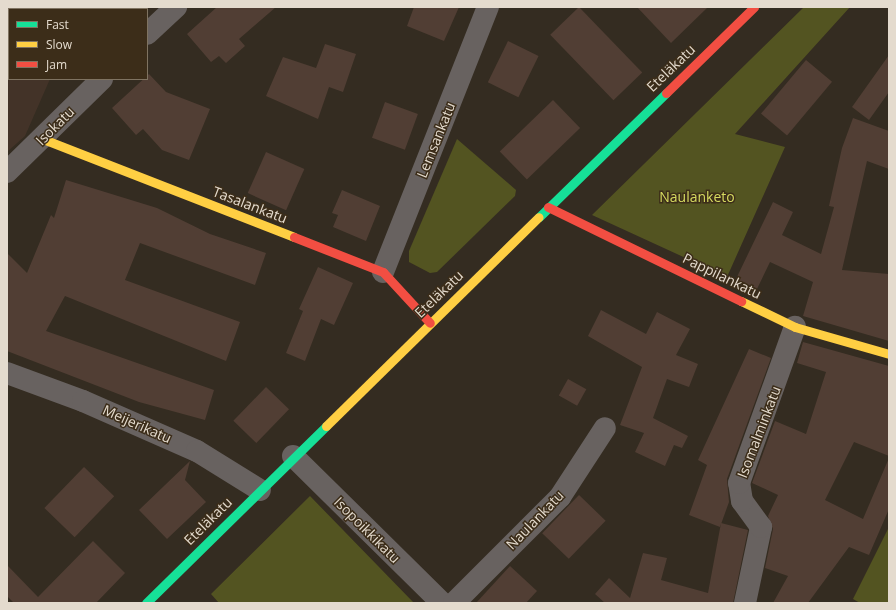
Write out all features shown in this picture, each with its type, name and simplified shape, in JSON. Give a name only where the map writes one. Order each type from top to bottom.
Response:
[{"type":"main road","name":"Eteläkatu","points":[[146,603],[293,456],[754,7]]},
{"type":"main road","name":"Tasalankatu","points":[[43,139],[382,272],[430,323]]},
{"type":"main road","name":"Pappilankatu","points":[[548,207],[795,327],[889,354]]},
{"type":"street","points":[[148,33],[176,7]]},
{"type":"street","name":"Lemsankatu","points":[[382,272],[488,7]]},
{"type":"street","name":"Isokatu","points":[[7,172],[43,139],[101,80]]},
{"type":"street","name":"Isomalminkatu","points":[[746,603],[760,527],[742,501],[739,483],[795,327]]},
{"type":"street","name":"Meijerikatu","points":[[7,373],[83,400],[197,451],[260,490]]},
{"type":"street","name":"Naulankatu","points":[[454,603],[560,497],[605,428]]},
{"type":"street","name":"Isopoikkikatu","points":[[293,456],[442,603]]},
{"type":"shaded area","points":[[7,7],[80,7],[8,8],[8,80],[50,80],[25,136],[7,152]]},
{"type":"green space","name":"Naulanketo","points":[[804,7],[850,7],[735,134],[785,147],[727,277],[592,215]]},
{"type":"green space","points":[[457,139],[516,190],[515,196],[437,272],[430,273],[409,262],[409,251]]},
{"type":"green space","points":[[310,496],[414,603],[219,603],[211,594]]},
{"type":"green space","points":[[889,527],[889,603],[860,603],[853,599]]},
{"type":"building","points":[[217,7],[276,7],[239,39],[245,46],[226,63],[219,56],[211,62],[187,34]]},
{"type":"building","points":[[414,7],[459,7],[444,41],[407,26]]},
{"type":"building","points":[[579,7],[642,72],[613,100],[550,35]]},
{"type":"building","points":[[637,7],[708,7],[671,43]]},
{"type":"building","points":[[508,41],[539,56],[518,97],[488,82]]},
{"type":"building","points":[[325,44],[356,54],[343,92],[329,87],[318,119],[266,96],[283,57],[316,68]]},
{"type":"building","points":[[889,55],[889,92],[869,120],[852,107]]},
{"type":"building","points":[[806,60],[832,82],[787,135],[761,114]]},
{"type":"building","points":[[149,74],[166,92],[210,109],[189,160],[162,150],[143,129],[136,135],[112,108],[142,80],[148,80]]},
{"type":"building","points":[[553,100],[580,128],[527,179],[500,151]]},
{"type":"building","points":[[385,102],[418,114],[405,150],[372,138]]},
{"type":"building","points":[[853,118],[889,131],[889,169],[867,161],[842,270],[889,274],[889,341],[803,316],[813,282],[770,262],[757,289],[736,279],[773,202],[793,212],[782,235],[821,254],[834,207],[829,206],[842,148]]},
{"type":"building","points":[[266,152],[304,169],[286,210],[248,193]]},
{"type":"building","points":[[66,180],[157,208],[210,234],[266,253],[255,285],[140,243],[125,280],[240,322],[226,361],[65,296],[46,331],[214,390],[205,420],[139,402],[7,351],[7,253],[27,273],[51,215],[54,218]]},
{"type":"building","points":[[342,190],[380,206],[366,241],[333,227],[338,215],[332,213]]},
{"type":"building","points":[[318,267],[353,283],[334,325],[321,319],[305,361],[286,353],[303,311],[299,309]]},
{"type":"building","points":[[601,310],[646,334],[657,312],[690,329],[676,355],[698,364],[689,387],[667,379],[653,418],[688,436],[682,448],[674,445],[665,466],[635,452],[644,433],[620,425],[642,367],[588,336]]},
{"type":"building","points":[[803,342],[889,366],[889,456],[854,442],[825,500],[863,519],[889,458],[889,509],[869,555],[849,547],[808,603],[773,603],[788,576],[765,568],[773,529],[768,516],[778,495],[752,483],[775,421],[806,434],[826,372],[797,363]]},
{"type":"building","points":[[749,349],[771,358],[727,479],[729,502],[720,527],[689,515],[707,465],[698,460]]},
{"type":"building","points":[[568,379],[586,389],[577,406],[559,396]]},
{"type":"building","points":[[266,387],[289,409],[256,443],[233,421]]},
{"type":"building","points":[[190,461],[185,480],[206,502],[167,539],[139,510]]},
{"type":"building","points":[[84,467],[114,496],[75,537],[44,508]]},
{"type":"building","points":[[579,495],[606,521],[569,559],[542,533]]},
{"type":"building","points":[[721,523],[748,530],[733,603],[605,603],[595,594],[609,578],[630,598],[643,553],[667,558],[661,580],[708,593]]},
{"type":"building","points":[[93,541],[125,573],[96,603],[14,603],[7,596],[7,565],[38,597]]},
{"type":"building","points":[[510,566],[537,591],[526,603],[476,603]]},
{"type":"traffic: fast","points":[[539,217],[666,93]]},
{"type":"traffic: fast","points":[[146,603],[326,426]]},
{"type":"traffic: slow","points":[[43,139],[294,237]]},
{"type":"traffic: slow","points":[[326,426],[539,217]]},
{"type":"traffic: slow","points":[[741,301],[795,327],[889,354]]},
{"type":"traffic: jam","points":[[666,93],[754,7]]},
{"type":"traffic: jam","points":[[548,207],[741,301]]},
{"type":"traffic: jam","points":[[294,237],[383,272],[430,323]]}]
